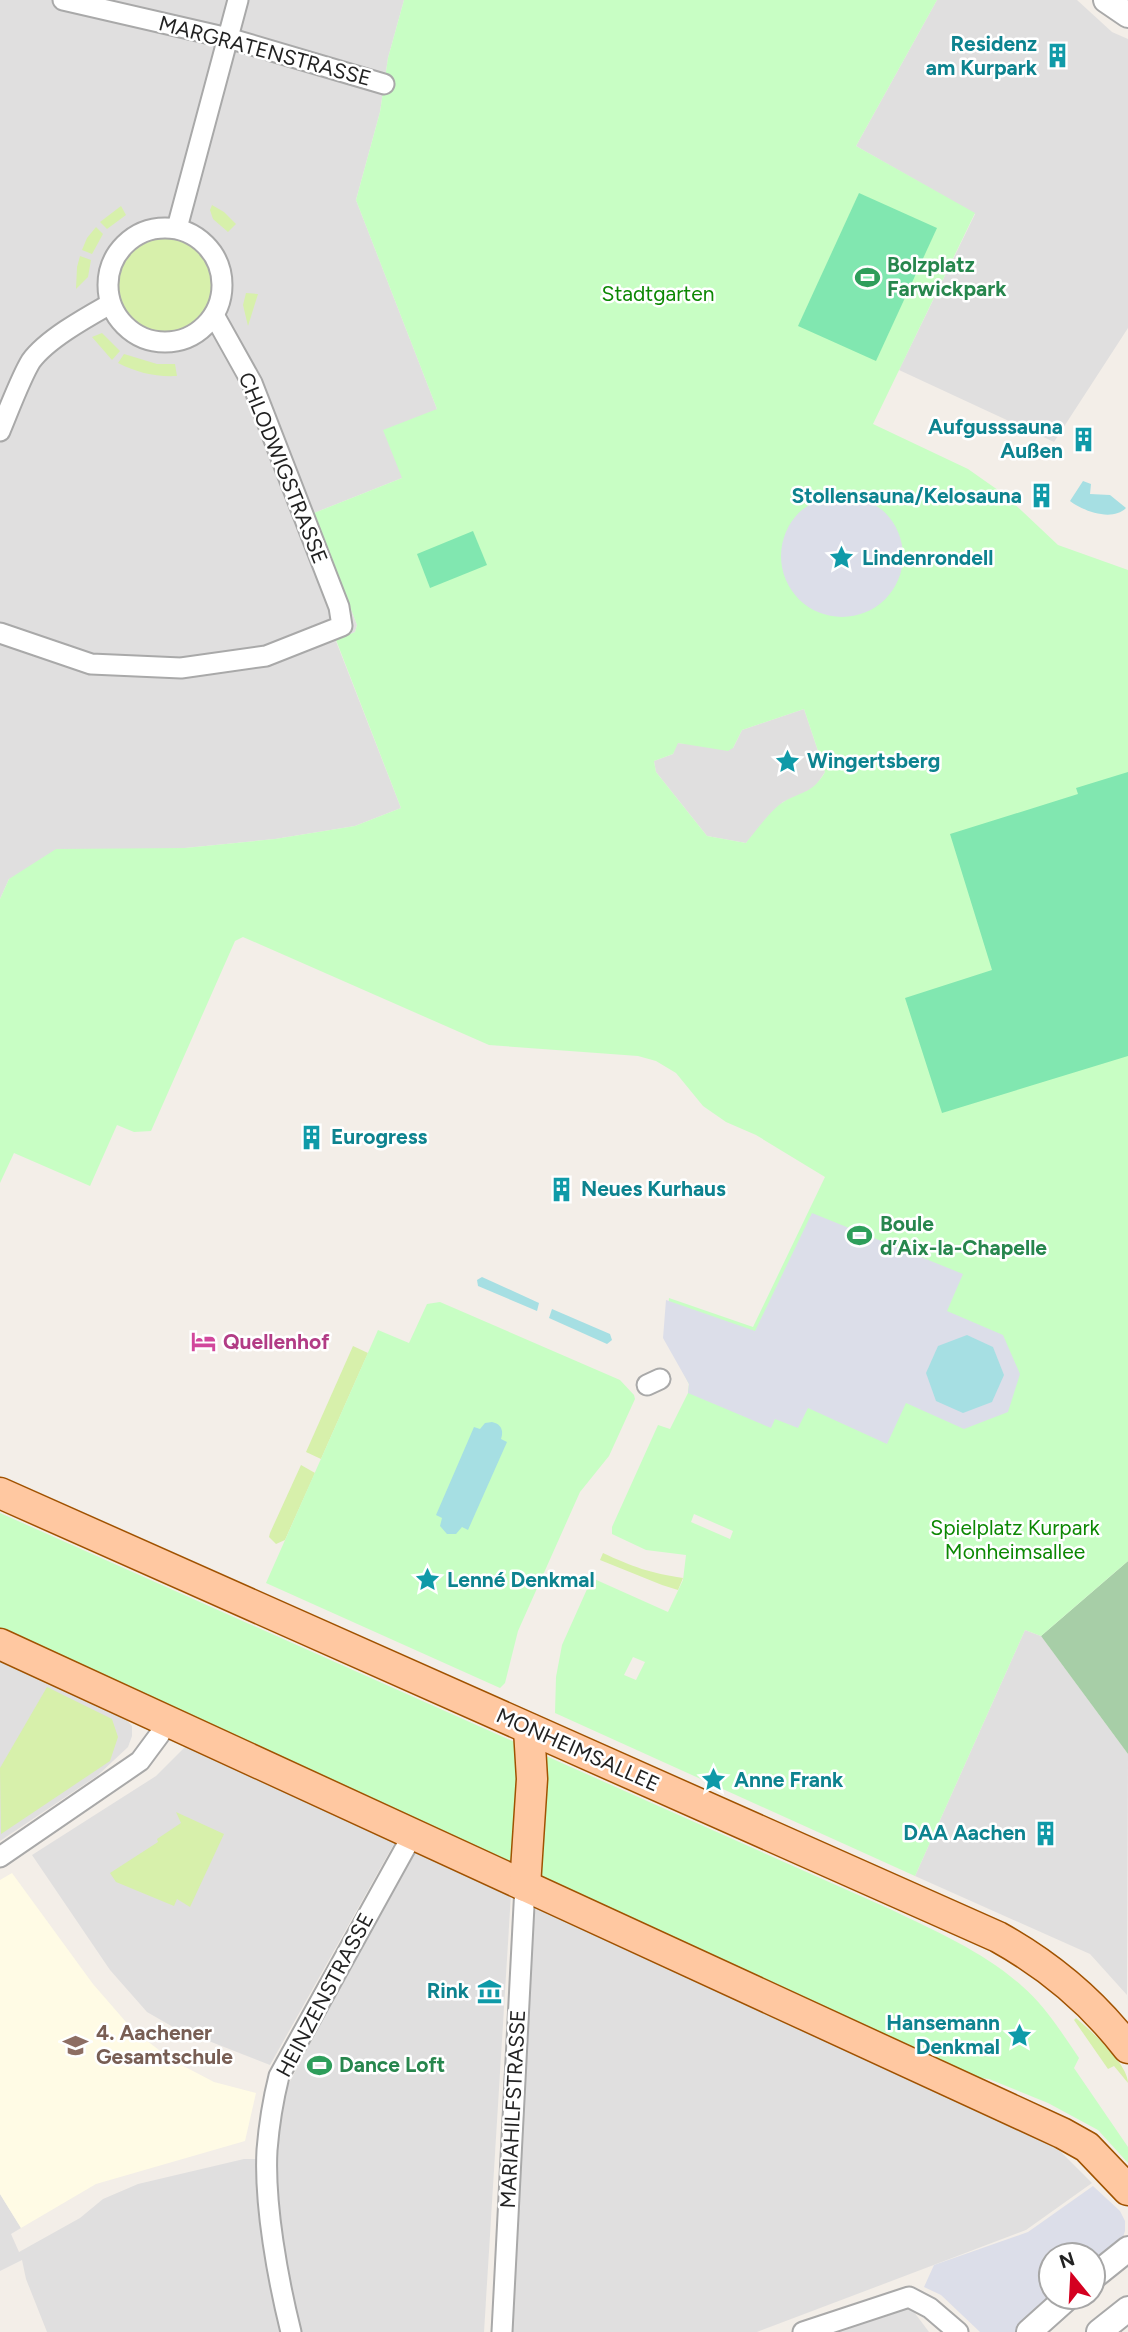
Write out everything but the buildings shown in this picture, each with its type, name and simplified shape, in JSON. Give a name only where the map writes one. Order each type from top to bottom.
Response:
[{"type":"main road","name":"MONHEIMSALLEE","points":[[0,1493],[998,1937],[1066,1982],[1096,2010],[1128,2048]]},
{"type":"main road","points":[[0,1644],[1062,2133],[1087,2147],[1128,2190]]},
{"type":"main road","points":[[525,1886],[532,1779],[529,1729]]},
{"type":"street","name":"MARGRATENSTRASSE","points":[[63,0],[228,38],[384,84]]},
{"type":"street","points":[[1106,0],[1128,15]]},
{"type":"street","points":[[177,228],[238,2]]},
{"type":"street","points":[[159,227],[177,228],[205,243],[214,255],[221,269],[222,293],[214,315],[202,329],[186,339],[149,341],[133,333],[119,320],[110,304],[107,287],[109,270],[122,247],[142,232],[159,227]]},
{"type":"street","points":[[0,431],[32,361],[85,317],[110,304]]},
{"type":"street","name":"CHLODWIGSTRASSE","points":[[0,634],[91,664],[181,668],[266,656],[342,626],[339,607],[252,383],[214,315]]},
{"type":"street","points":[[0,1857],[141,1761],[167,1721]]},
{"type":"street","name":"HEINZENSTRASSE","points":[[290,2332],[271,2224],[267,2153],[271,2110],[279,2076],[412,1834]]},
{"type":"street","name":"MARIAHILFSTRASSE","points":[[502,2332],[525,1886]]},
{"type":"street","points":[[1107,2266],[1128,2249]]},
{"type":"street","points":[[803,2332],[909,2298],[930,2308],[958,2332]]},
{"type":"street","points":[[1099,2332],[1128,2309]]},
{"type":"street","points":[[1029,2332],[1052,2311]]},
{"type":"shaded area","points":[[0,0],[404,0],[388,58],[380,112],[356,200],[437,409],[402,478],[314,513],[357,625],[355,632],[336,641],[401,808],[355,826],[275,839],[185,848],[9,879],[0,899]]},
{"type":"shaded area","points":[[937,0],[1077,0],[1112,32],[1128,39],[1128,328],[1054,442],[899,370],[975,214],[856,146]]},
{"type":"shaded area","name":"Lindenrondell","points":[[842,495],[865,500],[885,513],[898,533],[903,556],[898,579],[885,599],[865,612],[842,617],[819,612],[799,599],[786,579],[781,556],[786,533],[799,513],[819,500]]},
{"type":"shaded area","points":[[804,709],[825,772],[815,787],[783,802],[746,843],[707,836],[656,772],[654,761],[673,754],[677,743],[733,748],[742,730]]},
{"type":"shaded area","points":[[812,1213],[963,1274],[947,1311],[1003,1335],[1020,1374],[1008,1412],[964,1429],[906,1403],[887,1444],[808,1408],[798,1428],[775,1419],[771,1428],[688,1393],[689,1384],[663,1338],[666,1300],[755,1331]]},
{"type":"shaded area","points":[[1025,1630],[1041,1636],[1128,1754],[1127,1995],[1090,1954],[915,1876]]},
{"type":"shaded area","points":[[0,1659],[122,1715],[132,1726],[132,1736],[128,1747],[97,1776],[0,1841]]},
{"type":"shaded area","points":[[187,1745],[395,1842],[270,2065],[173,2027],[147,2012],[110,1970],[32,1855],[156,1776]]},
{"type":"shaded area","points":[[415,1853],[423,1853],[511,1894],[484,2332],[299,2332],[277,2221],[275,2140],[279,2102],[409,1858]]},
{"type":"shaded area","name":"4. Aachener Gesamtschule","points":[[12,1873],[93,1984],[133,2030],[172,2060],[214,2082],[256,2093],[245,2141],[96,2184],[21,2228],[0,2194],[0,1880]]},
{"type":"shaded area","points":[[537,1909],[1036,2137],[1060,2151],[1092,2183],[1026,2230],[757,2332],[508,2332],[527,2045],[532,1913]]},
{"type":"shaded area","points":[[244,2159],[259,2159],[282,2332],[47,2332],[26,2279],[22,2260],[0,2271],[0,2194],[21,2228],[11,2234],[19,2252],[80,2218],[103,2199],[138,2184]]},
{"type":"shaded area","points":[[1093,2186],[1120,2211],[1125,2221],[1122,2240],[1107,2253],[1107,2241],[1037,2241],[1038,2311],[1019,2332],[980,2332],[941,2295],[924,2287],[934,2265],[1028,2232]]},
{"type":"shaded area","points":[[911,2308],[929,2332],[830,2332],[894,2309]]},
{"type":"green space","name":"Stadtgarten","points":[[404,0],[937,0],[856,146],[975,213],[873,424],[968,469],[1005,495],[1058,545],[1128,570],[1128,1561],[1041,1636],[1025,1630],[915,1876],[555,1713],[556,1677],[562,1645],[592,1578],[668,1612],[683,1580],[686,1555],[646,1550],[612,1534],[612,1527],[658,1425],[670,1429],[688,1393],[689,1384],[666,1338],[669,1298],[753,1327],[825,1177],[756,1135],[726,1122],[703,1106],[676,1073],[656,1061],[638,1056],[489,1045],[243,937],[235,941],[151,1131],[134,1132],[117,1125],[90,1186],[14,1153],[0,1183],[0,899],[9,879],[56,849],[185,848],[275,839],[355,826],[401,808],[336,640],[355,632],[357,625],[314,513],[402,478],[383,430],[437,409],[356,200],[380,112],[388,58]],"holes":[[[804,709],[825,772],[812,788],[775,809],[746,843],[707,836],[656,772],[654,761],[673,754],[678,743],[728,751],[733,748],[742,730]],[[694,1514],[733,1531],[730,1539],[691,1522]],[[633,1657],[645,1662],[636,1680],[624,1675]]]},
{"type":"green space","name":"Bolzplatz Farwickpark","points":[[859,193],[937,228],[876,361],[798,326]]},
{"type":"green space","points":[[212,205],[236,224],[228,232],[213,219],[210,210]]},
{"type":"green space","points":[[121,206],[126,215],[107,229],[100,222]]},
{"type":"green space","points":[[96,227],[103,234],[92,254],[82,250]]},
{"type":"green space","points":[[164,235],[191,243],[205,257],[213,284],[205,311],[191,325],[164,333],[137,325],[123,311],[115,284],[123,257],[137,243]]},
{"type":"green space","points":[[80,256],[91,260],[88,277],[76,289],[77,267]]},
{"type":"green space","points":[[246,293],[258,294],[248,326],[243,305]]},
{"type":"green space","points":[[102,333],[120,351],[112,360],[92,337]]},
{"type":"green space","points":[[124,354],[157,364],[175,364],[177,376],[140,372],[118,363]]},
{"type":"green space","points":[[473,531],[487,565],[430,588],[417,554]]},
{"type":"green space","points":[[1128,772],[1128,1056],[942,1113],[905,998],[992,970],[950,834],[1078,794],[1076,788]]},
{"type":"green space","points":[[440,1302],[620,1380],[635,1399],[609,1456],[580,1492],[518,1631],[505,1683],[500,1688],[266,1583],[378,1330],[409,1343],[427,1304]]},
{"type":"green space","points":[[353,1346],[368,1353],[321,1459],[306,1452]]},
{"type":"green space","points":[[301,1465],[315,1473],[285,1540],[276,1544],[269,1537],[270,1533]]},
{"type":"green space","points":[[0,1513],[892,1910],[976,1953],[1022,1986],[1060,2030],[1079,2058],[1074,2068],[1128,2147],[1128,2163],[1098,2130],[1048,2103],[989,2079],[959,2075],[0,1635]]},
{"type":"green space","points":[[603,1553],[642,1569],[683,1578],[678,1590],[662,1585],[600,1560]]},
{"type":"green space","points":[[1128,1561],[1128,1754],[1041,1636]]},
{"type":"green space","points":[[47,1687],[112,1719],[118,1737],[110,1761],[1,1834],[0,1768]]},
{"type":"green space","points":[[176,1812],[224,1834],[190,1907],[177,1899],[174,1906],[116,1882],[110,1873],[158,1842],[157,1839],[181,1823]]},
{"type":"green space","points":[[1076,2018],[1116,2058],[1128,2083],[1114,2066],[1108,2069],[1074,2020]]},
{"type":"water","points":[[1083,481],[1091,484],[1090,494],[1110,495],[1126,508],[1106,515],[1076,505],[1070,501]]},
{"type":"water","points":[[482,1277],[539,1303],[537,1311],[478,1286],[477,1280]]},
{"type":"water","points":[[552,1309],[610,1334],[612,1340],[607,1344],[549,1318]]},
{"type":"water","points":[[967,1335],[993,1347],[1004,1375],[992,1402],[963,1413],[936,1401],[926,1373],[938,1346]]},
{"type":"water","points":[[492,1422],[500,1426],[501,1439],[507,1442],[468,1530],[462,1527],[456,1534],[447,1534],[440,1526],[442,1518],[436,1515],[474,1427],[480,1429],[485,1423]]},
{"type":"place","name":"Residenz am Kurpark","points":[[1057,56]]},
{"type":"place","name":"Bolzplatz Farwickpark","points":[[867,277]]},
{"type":"place","name":"Aufgusssauna Außen","points":[[1083,439]]},
{"type":"place","name":"Stollensauna/Kelosauna","points":[[1042,496]]},
{"type":"place","name":"Lindenrondell","points":[[842,558]]},
{"type":"place","name":"Wingertsberg","points":[[787,761]]},
{"type":"place","name":"Eurogress","points":[[311,1137]]},
{"type":"place","name":"Neues Kurhaus","points":[[561,1189]]},
{"type":"place","name":"Boule d’Aix-la-Chapelle","points":[[860,1236]]},
{"type":"place","name":"Quellenhof","points":[[203,1342]]},
{"type":"place","name":"Lenné Denkmal","points":[[427,1580]]},
{"type":"place","name":"Anne Frank","points":[[714,1780]]},
{"type":"place","name":"DAA Aachen","points":[[1046,1833]]},
{"type":"place","name":"Rink","points":[[489,1991]]},
{"type":"place","name":"Hansemann Denkmal","points":[[1020,2035]]},
{"type":"place","name":"4. Aachener Gesamtschule","points":[[76,2045]]},
{"type":"place","name":"Dance Loft","points":[[319,2065]]},
{"type":"park label","name":"Spielplatz Kurpark Monheimsallee","points":[[1015,1540]]}]
